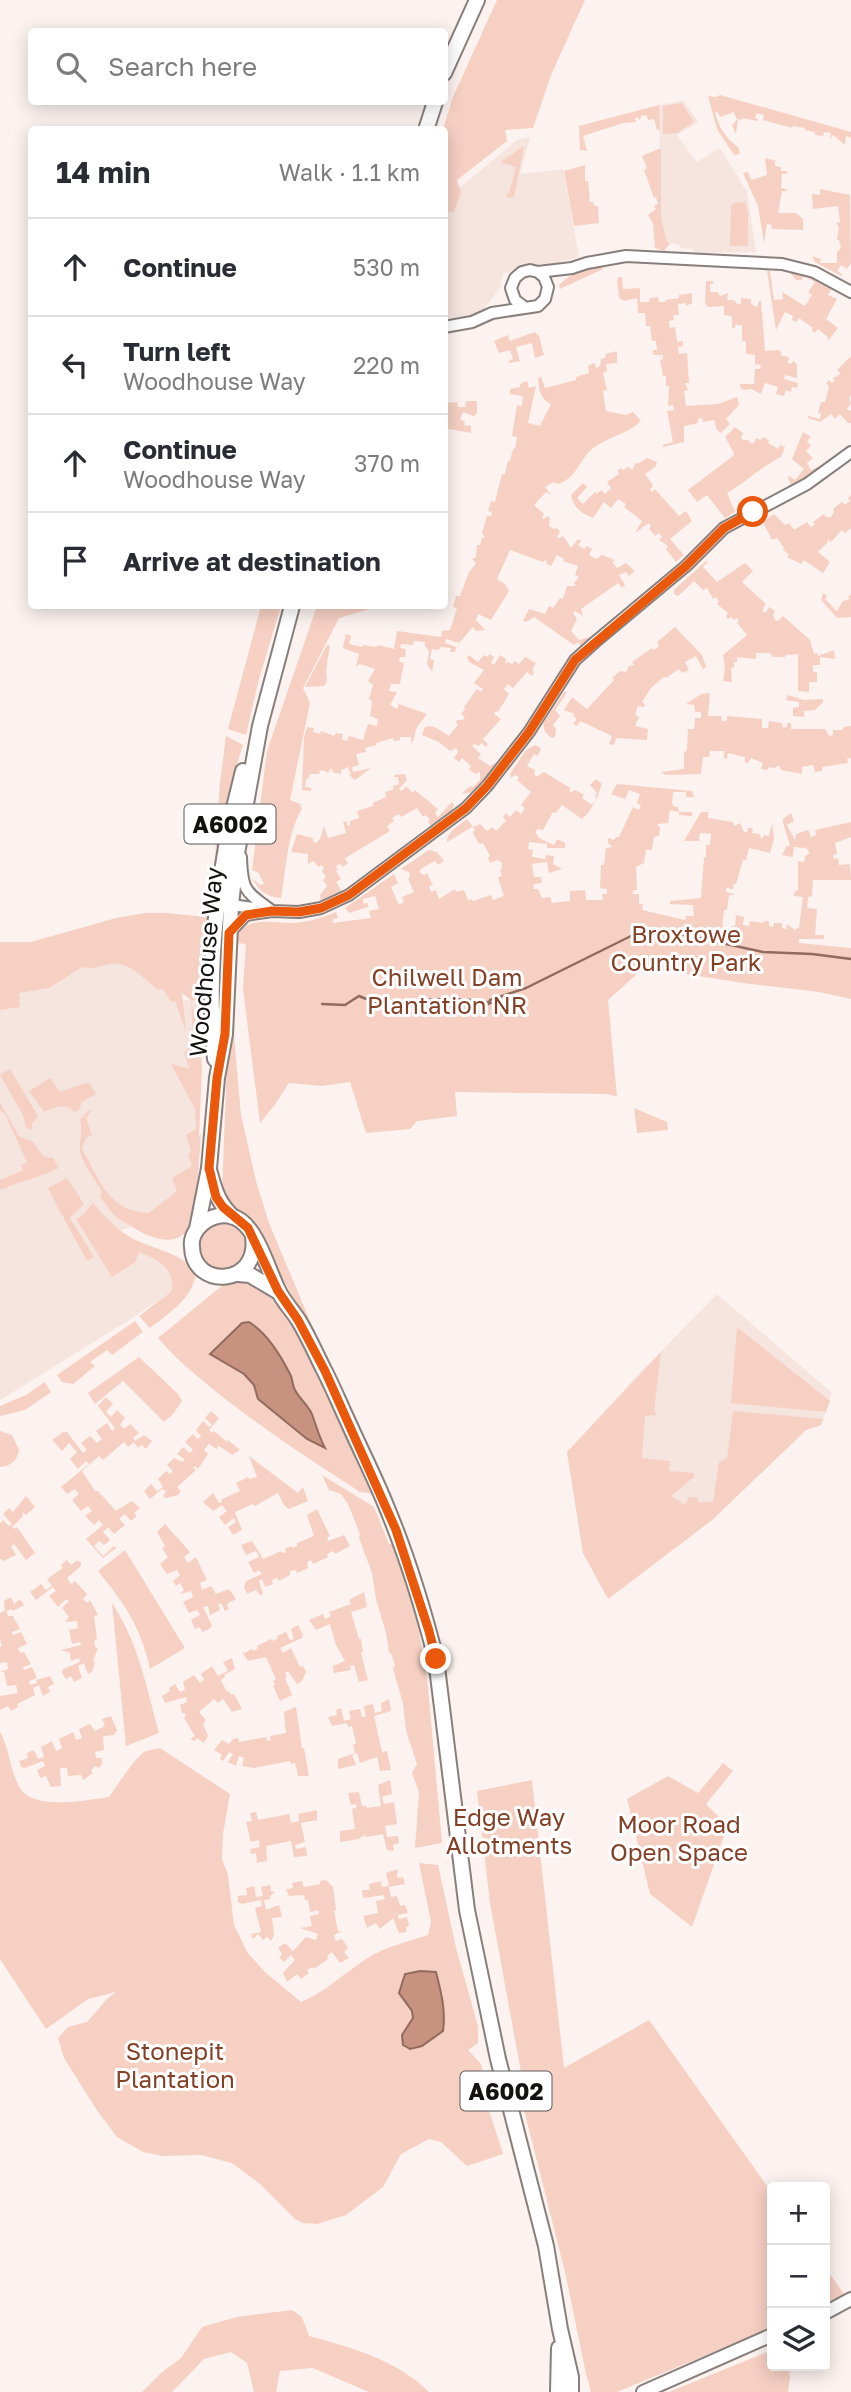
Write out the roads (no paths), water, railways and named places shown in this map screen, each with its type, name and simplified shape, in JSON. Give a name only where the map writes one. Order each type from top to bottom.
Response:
[{"type":"main road","points":[[448,64],[477,0]]},
{"type":"main road","points":[[427,126],[434,105]]},
{"type":"main road","name":"Woodhouse Way","points":[[223,929],[231,905],[241,827],[260,726],[291,609]]},
{"type":"main road","name":"Woodhouse Way","points":[[196,1229],[209,1168],[217,1078],[212,1034],[223,929],[221,867],[243,769],[260,726]]},
{"type":"main road","name":"Woodhouse Way","points":[[209,1168],[216,1197],[233,1217]]},
{"type":"main road","points":[[196,1229],[213,1217],[233,1217]]},
{"type":"main road","name":"A6002","points":[[233,1217],[244,1223],[253,1237],[278,1291],[298,1320],[325,1371],[386,1505],[429,1631],[436,1659],[467,1910],[502,2077],[546,2246],[559,2329],[571,2377],[578,2392]]},
{"type":"main road","name":"A6002","points":[[196,1229],[191,1248],[199,1266],[217,1277],[250,1275],[278,1291]]},
{"type":"main road","points":[[238,1274],[253,1256],[253,1237]]},
{"type":"main road","points":[[830,2310],[851,2299]]},
{"type":"main road","name":"A6002","points":[[558,2392],[559,2329]]},
{"type":"main road","points":[[643,2392],[767,2337]]},
{"type":"main road","name":"A6002","points":[[571,2377],[571,2392]]},
{"type":"street","points":[[492,313],[511,288],[513,280],[522,272],[572,268],[625,256],[782,264],[814,272],[851,292]]},
{"type":"street","points":[[548,287],[572,268]]},
{"type":"street","points":[[448,326],[472,323],[492,313],[523,306],[538,306],[545,299],[548,287],[544,277],[538,272]]},
{"type":"street","points":[[511,288],[515,300],[523,306]]},
{"type":"street","points":[[231,905],[299,912],[321,908],[349,895],[457,814],[487,786],[529,732],[564,675],[595,642],[686,566],[724,528],[807,484],[851,452]]},
{"type":"street","points":[[241,827],[243,886],[272,911]]},
{"type":"street","points":[[223,929],[246,915],[272,911]]},
{"type":"waterway","points":[[489,1004],[490,1000],[526,988],[635,934],[657,929],[763,952],[851,959]]},
{"type":"waterway","points":[[322,1004],[345,1005],[359,996],[376,1003],[418,1005],[423,1000],[467,1000],[500,1005],[508,1009]]},
{"type":"park label","name":"Broxtowe Country Park","points":[[686,947]]},
{"type":"park label","name":"Chilwell Dam Plantation NR","points":[[447,990]]},
{"type":"park label","name":"Edge Way Allotments","points":[[509,1830]]},
{"type":"park label","name":"Moor Road Open Space","points":[[679,1837]]},
{"type":"park label","name":"Stonepit Plantation","points":[[175,2064]]}]
